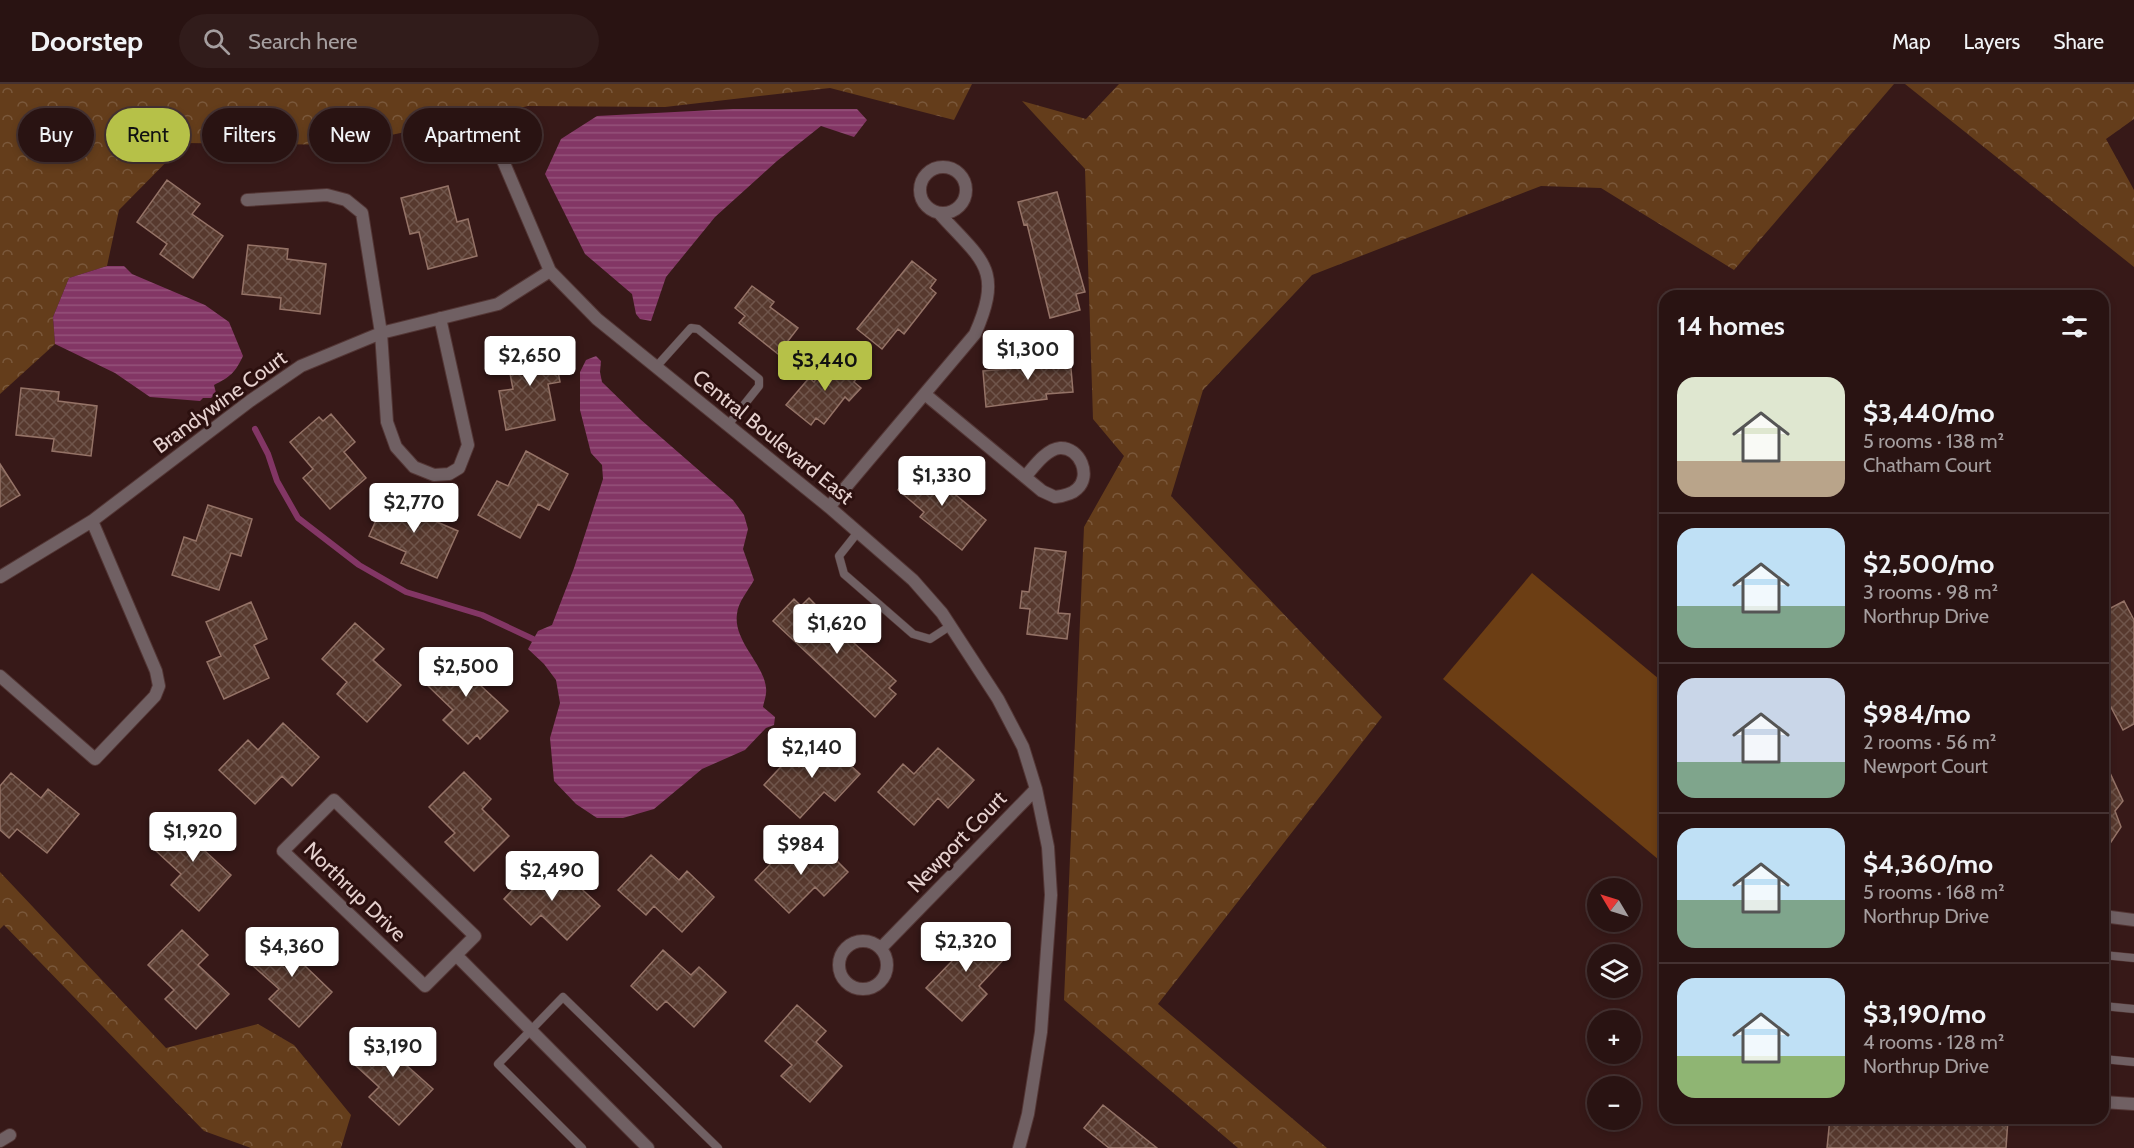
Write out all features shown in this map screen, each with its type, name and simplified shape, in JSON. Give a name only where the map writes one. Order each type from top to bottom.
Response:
[{"type":"street","name":"Central Boulevard East","points":[[503,162],[550,271],[597,319],[830,507],[913,580],[950,626],[998,699],[1023,747],[1036,789],[1048,847],[1051,895],[1041,1032],[1023,1146]]},
{"type":"street","points":[[247,200],[327,195],[346,200],[362,213],[381,333],[387,422],[396,447],[414,467],[434,475],[449,474],[459,468],[468,445],[440,318]]},
{"type":"street","points":[[830,507],[975,334],[985,310],[990,287],[985,263],[939,213]]},
{"type":"street","name":"Brandywine Court","points":[[0,577],[92,521],[250,401],[301,366],[381,333],[498,304],[550,271]]},
{"type":"street","points":[[926,395],[1025,477],[1042,491],[1055,497],[1077,490],[1083,482],[1084,468],[1082,461],[1072,452],[1061,448],[1054,450],[1038,462],[1025,477]]},
{"type":"street","points":[[0,676],[95,759],[155,696],[159,686],[156,671],[92,521]]},
{"type":"street","name":"Newport Court","points":[[881,948],[1036,789]]},
{"type":"street","name":"Northrup Drive","points":[[334,800],[475,936],[457,956],[424,986],[283,851],[334,800]]},
{"type":"street","points":[[2109,917],[2134,920]]},
{"type":"street","points":[[867,941],[881,948],[888,963],[887,971],[877,985],[861,989],[846,982],[839,969],[839,961],[846,948],[852,943],[867,941]]},
{"type":"street","points":[[457,956],[648,1148]]},
{"type":"street","points":[[2109,1102],[2134,1104]]},
{"type":"lane","points":[[656,367],[691,328],[698,329],[759,379],[759,386],[728,425]]},
{"type":"lane","points":[[858,532],[839,556],[844,574],[913,634],[930,639],[950,626]]},
{"type":"lane","points":[[2109,956],[2134,958]]},
{"type":"lane","points":[[582,1148],[498,1064],[563,997],[718,1148]]},
{"type":"lane","points":[[2109,1007],[2134,1009]]},
{"type":"lane","points":[[2109,1060],[2134,1062]]},
{"type":"green space","points":[[0,84],[972,84],[954,120],[830,88],[665,107],[403,108],[403,132],[391,135],[391,108],[309,108],[309,145],[297,144],[297,108],[202,108],[202,143],[190,143],[190,108],[106,108],[106,162],[166,162],[119,210],[107,266],[69,278],[53,317],[55,344],[0,394]]},
{"type":"green space","points":[[1119,84],[1894,84],[1734,270],[1601,188],[1541,186],[1312,275],[1203,390],[1171,496],[1382,717],[1158,1004],[1327,1148],[1238,1148],[1064,1000],[1084,527],[1124,456],[1093,419],[1085,169],[1022,101],[1086,119]]},
{"type":"green space","points":[[1905,84],[2134,84],[2134,119],[2106,139],[2134,190],[2134,267]]},
{"type":"green space","points":[[0,872],[166,1048],[258,1024],[294,1045],[351,1115],[341,1148],[251,1148],[204,1131],[4,925],[0,929]]},
{"type":"shaded area","points":[[733,109],[857,109],[867,120],[854,137],[821,126],[777,161],[715,217],[666,277],[651,321],[640,319],[636,314],[632,294],[585,254],[545,174],[561,139],[597,116]]},
{"type":"shaded area","points":[[107,266],[124,266],[132,274],[205,305],[229,322],[243,356],[232,374],[214,385],[216,393],[211,398],[203,398],[200,401],[150,397],[115,373],[55,344],[53,317],[69,278]]},
{"type":"shaded area","points":[[596,356],[601,361],[602,382],[640,419],[733,500],[744,515],[748,529],[743,549],[754,580],[739,605],[737,624],[744,643],[764,679],[766,695],[763,707],[775,717],[774,725],[766,728],[745,750],[702,769],[654,809],[623,818],[597,818],[576,804],[554,781],[550,738],[560,703],[556,680],[544,664],[528,649],[538,631],[552,625],[574,568],[603,479],[602,465],[591,453],[580,410],[580,372],[586,360]]},
{"type":"shaded area","points":[[1532,573],[1659,679],[1659,860],[1443,679]]},
{"type":"building","points":[[167,180],[200,204],[192,214],[223,236],[193,278],[160,254],[167,244],[137,222]]},
{"type":"building","points":[[448,186],[457,222],[468,219],[477,256],[428,269],[419,232],[410,234],[401,198]]},
{"type":"building","points":[[1057,192],[1085,292],[1076,294],[1080,310],[1050,318],[1027,224],[1024,225],[1018,202]]},
{"type":"building","points":[[248,245],[288,249],[287,259],[326,264],[320,314],[280,309],[281,298],[242,294]]},
{"type":"building","points":[[912,261],[936,280],[930,288],[936,293],[904,334],[898,329],[882,349],[857,329]]},
{"type":"building","points":[[752,286],[774,302],[770,307],[798,328],[778,354],[739,323],[745,316],[735,308]]},
{"type":"building","points":[[553,344],[560,382],[548,384],[555,420],[506,430],[499,391],[513,389],[506,353]]},
{"type":"building","points":[[835,355],[859,375],[854,382],[861,388],[849,401],[845,397],[824,424],[816,418],[811,425],[786,405],[809,378],[814,382]]},
{"type":"building","points":[[1070,357],[1073,392],[1046,394],[1047,399],[986,407],[983,371],[1016,368],[1016,361]]},
{"type":"building","points":[[21,388],[59,392],[58,401],[97,406],[91,456],[52,451],[54,439],[16,435]]},
{"type":"building","points":[[331,414],[355,442],[344,452],[366,478],[330,509],[303,478],[313,469],[290,442],[319,417],[323,421]]},
{"type":"building","points":[[526,451],[568,474],[549,510],[538,504],[520,538],[478,515],[497,481],[508,486]]},
{"type":"building","points":[[0,464],[20,495],[0,507]]},
{"type":"building","points":[[931,465],[944,475],[939,481],[986,520],[962,550],[920,517],[924,512],[898,490],[917,466],[924,473]]},
{"type":"building","points":[[389,491],[425,506],[421,515],[458,531],[437,578],[401,563],[406,552],[369,536]]},
{"type":"building","points":[[208,505],[252,519],[241,556],[231,553],[219,590],[172,575],[184,537],[196,541]]},
{"type":"building","points":[[1035,548],[1066,552],[1058,613],[1070,614],[1067,639],[1027,634],[1030,609],[1020,608],[1022,591],[1029,592]]},
{"type":"building","points":[[809,598],[844,634],[896,681],[889,688],[896,694],[875,717],[773,621],[794,599],[801,606]]},
{"type":"building","points":[[2124,601],[2134,620],[2134,724],[2123,730],[2109,703],[2109,609]]},
{"type":"building","points":[[251,602],[267,639],[254,645],[269,678],[224,699],[207,662],[221,656],[206,622]]},
{"type":"building","points":[[355,623],[384,649],[373,660],[401,685],[367,722],[337,694],[347,682],[322,659]]},
{"type":"building","points":[[460,649],[488,676],[480,685],[508,711],[480,739],[477,735],[468,744],[443,720],[453,710],[426,684]]},
{"type":"building","points":[[283,723],[319,757],[292,786],[282,776],[255,804],[219,770],[248,740],[258,750]]},
{"type":"building","points":[[824,741],[860,774],[835,801],[824,792],[800,818],[764,785],[789,758],[799,767]]},
{"type":"building","points":[[938,748],[974,780],[948,808],[938,798],[914,825],[878,792],[903,764],[914,774]]},
{"type":"building","points":[[2109,771],[2123,801],[2115,811],[2121,827],[2109,845]]},
{"type":"building","points":[[464,772],[491,799],[482,809],[509,836],[474,871],[445,842],[455,833],[429,807]]},
{"type":"building","points":[[11,773],[41,798],[48,789],[79,814],[47,853],[17,829],[9,838],[0,830],[0,786]]},
{"type":"building","points":[[187,815],[215,840],[205,851],[231,875],[199,911],[171,885],[181,874],[155,850]]},
{"type":"building","points":[[814,838],[848,872],[824,896],[815,887],[789,913],[755,880],[780,854],[789,863]]},
{"type":"building","points":[[651,855],[679,880],[687,871],[714,897],[682,932],[654,906],[646,915],[618,890]]},
{"type":"building","points":[[537,864],[564,890],[573,881],[600,906],[567,940],[541,915],[531,925],[504,899]]},
{"type":"building","points":[[969,925],[1005,958],[979,986],[987,994],[962,1021],[926,988],[953,960],[944,951]]},
{"type":"building","points":[[286,929],[313,954],[303,964],[332,992],[299,1027],[269,999],[279,989],[252,965]]},
{"type":"building","points":[[182,930],[208,955],[198,965],[229,994],[196,1029],[165,999],[174,990],[148,965]]},
{"type":"building","points":[[663,950],[691,975],[699,967],[726,992],[694,1027],[666,1001],[657,1010],[631,986]]},
{"type":"building","points":[[797,1005],[826,1031],[816,1042],[842,1066],[810,1102],[781,1076],[792,1065],[765,1041]]},
{"type":"building","points":[[388,1030],[414,1054],[405,1064],[433,1089],[399,1125],[369,1097],[379,1087],[355,1065]]},
{"type":"building","points":[[1103,1105],[1157,1148],[1109,1148],[1084,1128]]},
{"type":"building","points":[[1829,1124],[2008,1124],[2006,1148],[1827,1148]]},
{"type":"waterway","points":[[255,429],[268,454],[277,481],[298,518],[359,565],[406,592],[482,615],[533,639]]}]
